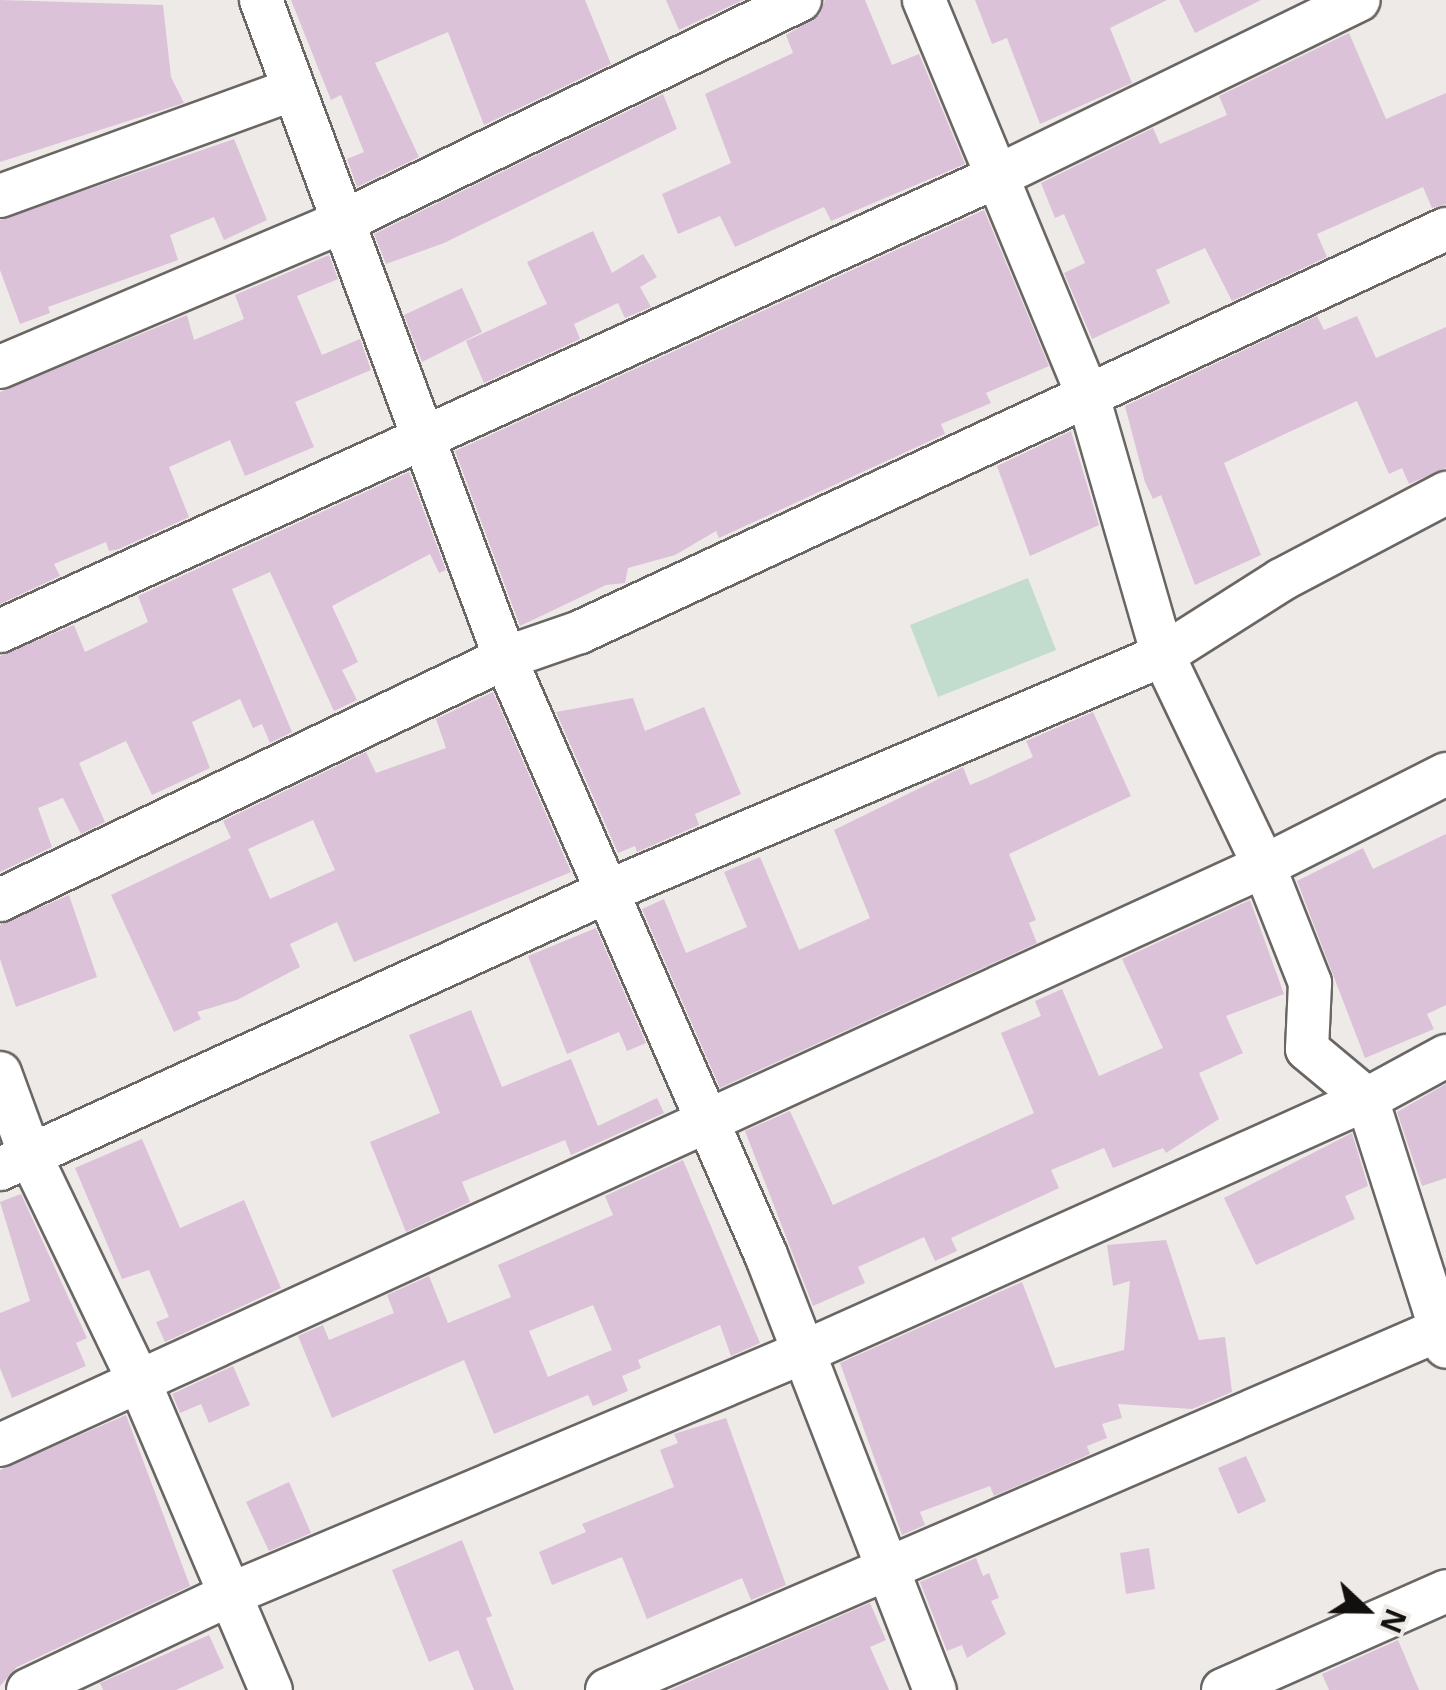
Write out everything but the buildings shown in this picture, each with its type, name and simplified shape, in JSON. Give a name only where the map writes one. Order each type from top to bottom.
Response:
[{"type":"street","points":[[260,0],[418,437],[505,658],[604,892],[708,1120],[804,1352],[935,1690]]},
{"type":"street","points":[[0,367],[342,222],[800,0]]},
{"type":"street","points":[[606,1690],[885,1567],[1444,1335],[1367,1099],[1307,1049],[1310,983],[1264,866],[1163,655],[1088,396],[924,0]]},
{"type":"street","points":[[0,631],[418,437],[1000,176],[1359,0]]},
{"type":"street","points":[[0,196],[292,90]]},
{"type":"street","points":[[0,900],[505,658],[580,632],[1446,229]]},
{"type":"street","points":[[15,1162],[604,892],[1163,655],[1281,580],[1446,493]]},
{"type":"street","points":[[0,1444],[1264,866],[1446,774]]},
{"type":"street","points":[[28,1690],[231,1594],[804,1352],[1367,1099],[1446,1056]]},
{"type":"street","points":[[0,1073],[15,1162],[139,1382],[272,1690]]},
{"type":"street","points":[[1223,1690],[1446,1591]]},
{"type":"green space","points":[[1028,578],[1056,650],[938,697],[910,625]]}]
